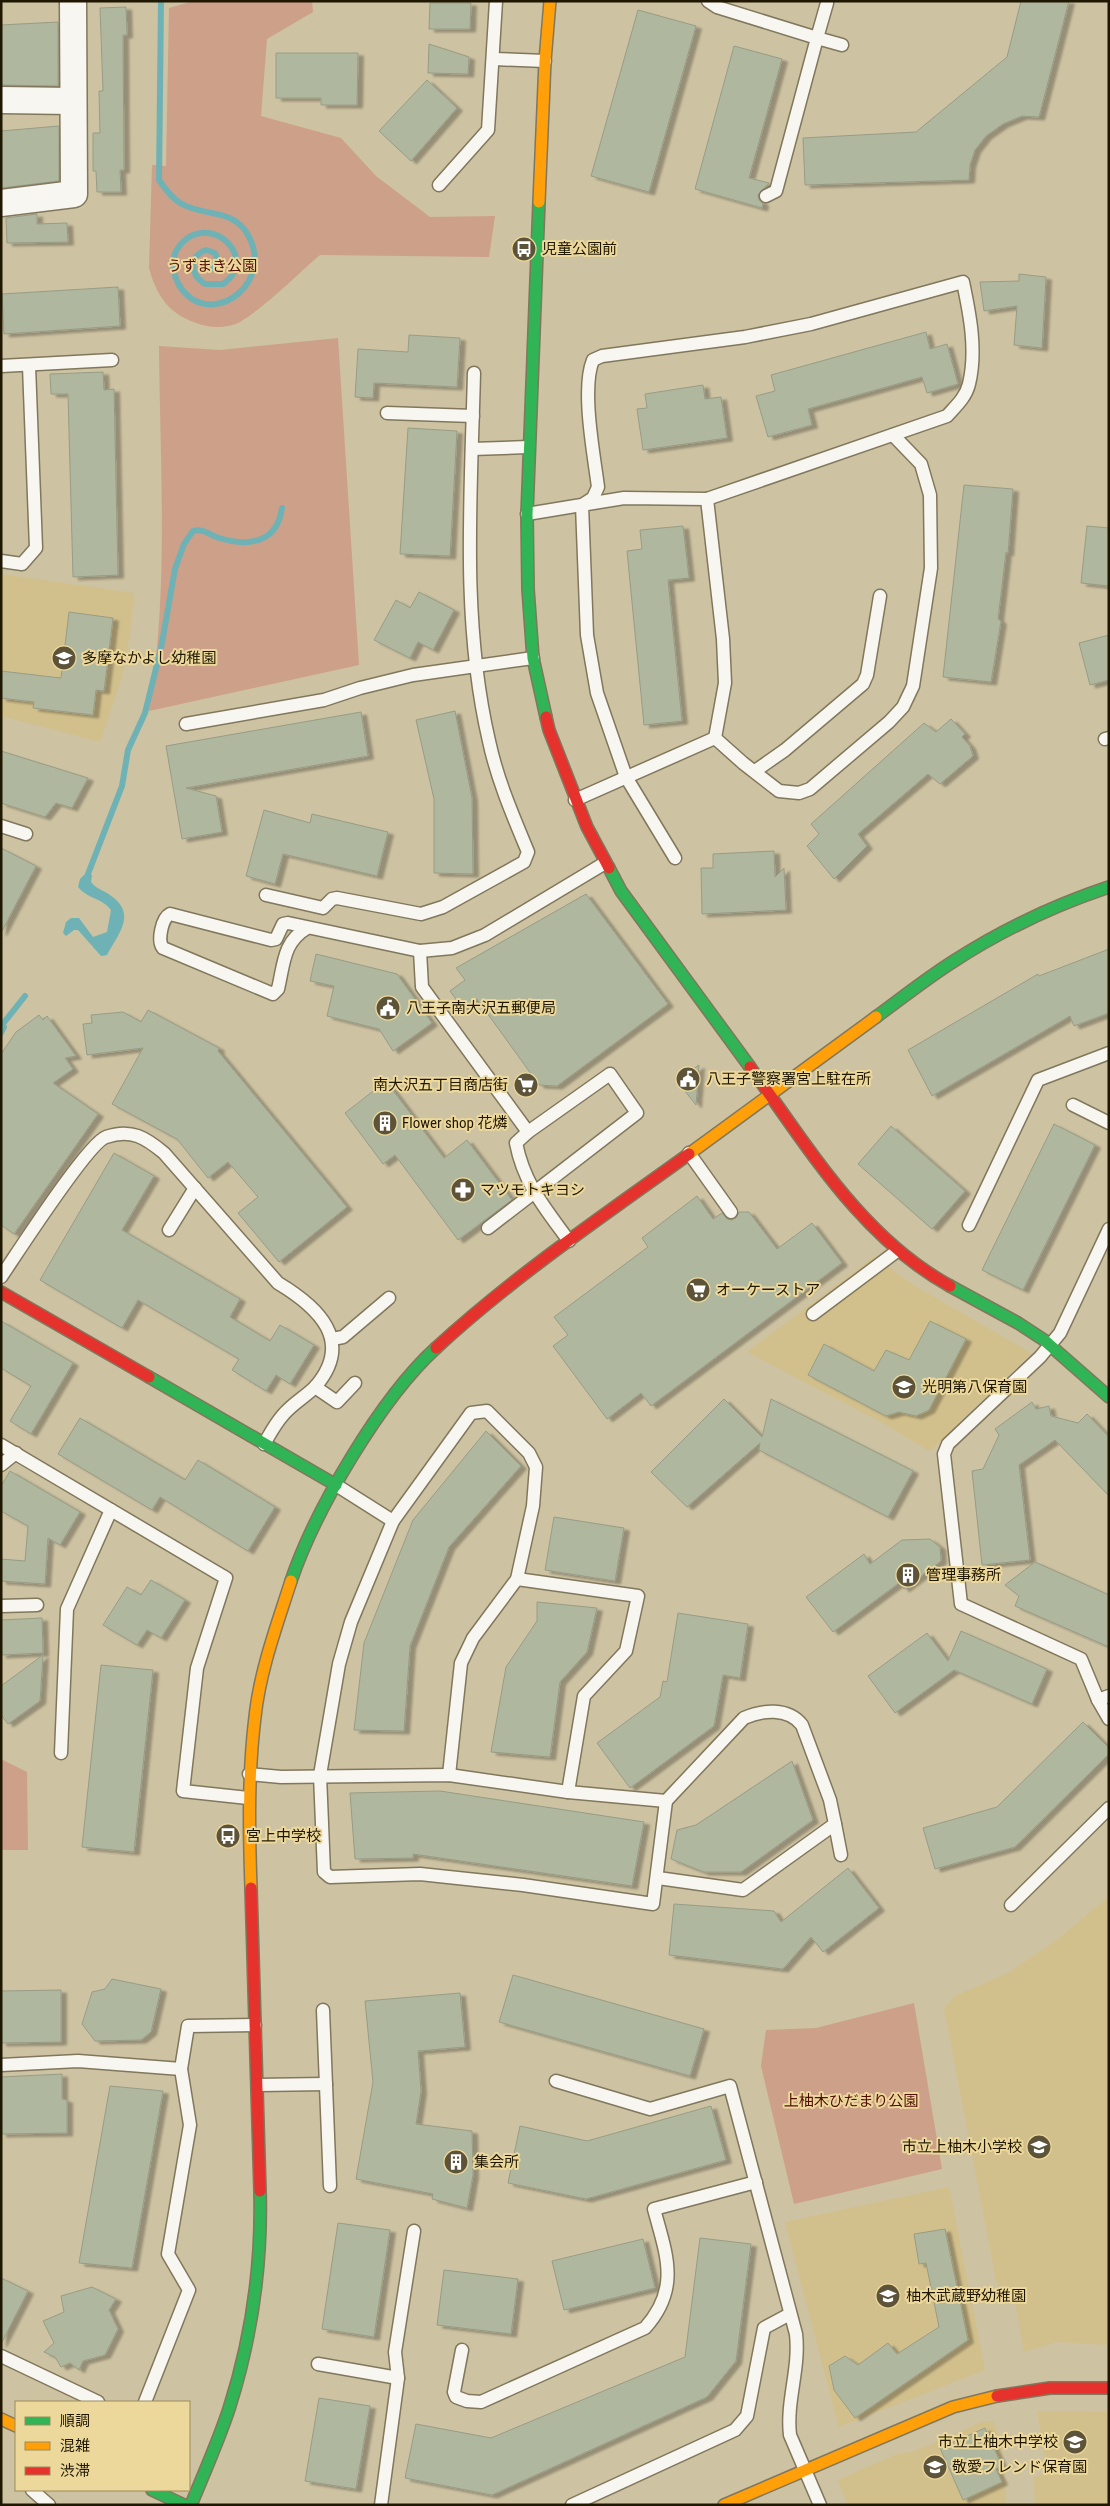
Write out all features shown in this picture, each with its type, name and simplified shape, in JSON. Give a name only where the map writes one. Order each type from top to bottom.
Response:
[{"type":"street","points":[[1,204],[74,194],[72,101],[73,1]]},
{"type":"street","points":[[550,1],[545,61],[528,447],[528,588],[533,658],[549,730],[575,800],[605,863],[621,891],[768,1095],[849,1203],[874,1231],[924,1271],[1014,1321],[1050,1344],[1109,1398]]},
{"type":"street","points":[[1,100],[72,101]]},
{"type":"street","points":[[191,2505],[229,2409],[252,2316],[261,2222],[248,1798],[255,1715],[270,1646],[297,1564],[336,1485],[392,1398],[430,1353],[463,1323],[569,1241],[953,961],[1004,930],[1043,912],[1109,887]]},
{"type":"street","points":[[1,1292],[336,1485]]},
{"type":"street","points":[[724,2505],[953,2407],[991,2396],[1055,2387],[1109,2388]]},
{"type":"street","points":[[1,2419],[15,2426]]},
{"type":"street","points":[[154,2491],[184,2505]]},
{"type":"lane","points":[[439,186],[488,130],[494,59],[496,1]]},
{"type":"lane","points":[[708,1],[717,7],[842,45]]},
{"type":"lane","points":[[766,196],[776,191],[827,3]]},
{"type":"lane","points":[[494,59],[545,61]]},
{"type":"lane","points":[[527,514],[582,505],[624,498],[707,499],[947,416],[961,401],[969,385],[972,346],[969,313],[963,282],[811,324],[745,337],[602,356],[593,360],[590,369],[589,411],[598,488],[592,498],[582,505]]},
{"type":"lane","points":[[1,366],[29,366],[112,360]]},
{"type":"lane","points":[[1,561],[22,564],[36,548],[29,366]]},
{"type":"lane","points":[[322,930],[320,915],[323,908],[332,899],[337,898],[422,914],[443,908],[524,862],[528,852],[503,790],[489,741],[475,665],[470,551],[474,373]]},
{"type":"lane","points":[[387,413],[473,416]]},
{"type":"lane","points":[[715,738],[779,791],[799,793],[810,790],[889,722],[903,707],[912,686],[931,568],[930,495],[921,464],[892,435]]},
{"type":"lane","points":[[472,449],[528,447]]},
{"type":"lane","points":[[707,499],[723,639],[725,683],[715,738]]},
{"type":"lane","points":[[582,505],[587,636],[597,694],[626,777],[675,858]]},
{"type":"lane","points":[[755,771],[785,750],[863,684],[868,675],[880,596]]},
{"type":"lane","points":[[186,724],[324,700],[404,677],[475,665],[533,658]]},
{"type":"lane","points":[[575,800],[715,738]]},
{"type":"lane","points":[[1,826],[26,834]]},
{"type":"lane","points":[[307,928],[295,935],[290,941],[278,989],[273,994],[163,948],[160,940],[166,917],[170,914],[271,940],[276,939],[284,924],[288,923],[420,951],[452,948],[485,934],[605,863]]},
{"type":"lane","points":[[266,895],[323,908]]},
{"type":"lane","points":[[420,951],[422,987],[528,1132]]},
{"type":"lane","points":[[969,1225],[1038,1080],[1109,1053]]},
{"type":"lane","points":[[488,1228],[533,1192],[637,1113],[610,1074],[528,1132],[516,1143],[525,1177],[533,1192],[569,1241]]},
{"type":"lane","points":[[1073,1105],[1109,1123]]},
{"type":"lane","points":[[1,1277],[83,1158],[104,1137],[132,1134],[142,1136],[164,1153],[278,1283],[302,1298],[320,1315],[332,1339],[332,1352],[328,1367],[315,1387],[283,1415],[264,1444]]},
{"type":"lane","points":[[689,1153],[731,1212]]},
{"type":"lane","points":[[169,1230],[194,1188]]},
{"type":"lane","points":[[1108,1230],[1060,1333],[945,1449],[961,1604],[1081,1659],[1103,1698],[1109,1719]]},
{"type":"lane","points":[[813,1314],[898,1251]]},
{"type":"lane","points":[[332,1339],[343,1336],[389,1298]]},
{"type":"lane","points":[[315,1387],[337,1402],[355,1383]]},
{"type":"lane","points":[[449,1775],[461,1663],[473,1638],[517,1579],[533,1506],[536,1467],[529,1453],[487,1411],[471,1413],[393,1521],[367,1580],[346,1639],[339,1664],[320,1775],[322,1864],[324,1872],[330,1876],[420,1874],[523,1885],[653,1904],[658,1878],[666,1801],[744,1718],[757,1712],[789,1715],[797,1719],[802,1725],[830,1800],[841,1855]]},
{"type":"lane","points":[[1,1445],[226,1578],[197,1668],[183,1791],[248,1798]]},
{"type":"lane","points":[[1,1465],[16,1454]]},
{"type":"lane","points":[[336,1485],[393,1521]]},
{"type":"lane","points":[[61,1753],[67,1609],[111,1510]]},
{"type":"lane","points":[[517,1579],[638,1596],[626,1652],[584,1696],[568,1792]]},
{"type":"lane","points":[[1,1606],[37,1605]]},
{"type":"lane","points":[[249,1774],[281,1776],[449,1775],[568,1792],[666,1801]]},
{"type":"lane","points":[[1011,1905],[1109,1808]]},
{"type":"lane","points":[[658,1878],[743,1890],[835,1824]]},
{"type":"lane","points":[[323,2010],[330,2186]]},
{"type":"lane","points":[[145,2401],[188,2290],[168,2254],[190,2125],[181,2069],[188,2026],[254,2025]]},
{"type":"lane","points":[[1,2065],[78,2061],[181,2069]]},
{"type":"lane","points":[[556,2081],[650,2109],[730,2086],[790,2314],[798,2354],[789,2423],[790,2435],[820,2505]]},
{"type":"lane","points":[[258,2085],[326,2084]]},
{"type":"lane","points":[[462,2350],[454,2392],[456,2397],[467,2402],[481,2402],[645,2328],[661,2306],[669,2271],[654,2209],[756,2182]]},
{"type":"lane","points":[[381,2505],[398,2378],[395,2352],[414,2231]]},
{"type":"lane","points":[[572,2505],[735,2430],[747,2416],[764,2328],[790,2314]]},
{"type":"lane","points":[[1,2356],[96,2401]]},
{"type":"lane","points":[[318,2364],[398,2378]]},
{"type":"lane","points":[[33,2491],[49,2505]]},
{"type":"shaded area","name":"多摩なかよし幼稚園","points":[[1,574],[134,593],[130,635],[121,680],[100,742],[1,716]]},
{"type":"shaded area","name":"光明第八保育園","points":[[874,1257],[915,1286],[1031,1353],[930,1451],[879,1421],[747,1352]]},
{"type":"shaded area","name":"市立上柚木小学校","points":[[1109,1896],[1109,2345],[1056,2342],[1024,2352],[1013,2289],[1004,2291],[997,2285],[944,2008],[955,1996],[1008,1973],[1057,1940]]},
{"type":"shaded area","name":"柚木武蔵野幼稚園","points":[[949,2187],[985,2370],[839,2427],[785,2222]]},
{"type":"shaded area","name":"市立上柚木中学校","points":[[1037,2411],[1109,2412],[1109,2505],[1035,2505],[1034,2477],[1047,2472]]},
{"type":"shaded area","name":"敬愛フレンド保育園","points":[[983,2421],[993,2421],[1000,2439],[1006,2495],[1005,2505],[848,2505],[838,2480],[897,2454],[911,2452],[947,2438]]},
{"type":"green space","name":"うずまき公園","points":[[194,1],[312,1],[313,12],[267,39],[261,116],[341,138],[376,176],[430,217],[495,216],[489,257],[320,255],[261,307],[236,324],[211,327],[195,323],[176,313],[162,299],[149,268],[152,165],[166,166],[169,8]]},
{"type":"green space","points":[[338,338],[359,665],[149,711],[159,621],[161,575],[162,483],[159,346],[220,350]]},
{"type":"green space","points":[[1,1759],[27,1772],[28,1850],[1,1850]]},
{"type":"green space","name":"上柚木ひだまり公園","points":[[914,2003],[942,2169],[794,2204],[761,2066],[766,2030],[816,2028]]},
{"type":"water","points":[[86,873],[92,875],[91,882],[97,888],[110,895],[123,909],[123,924],[107,955],[101,956],[78,930],[74,930],[66,936],[63,933],[66,922],[71,918],[79,918],[93,937],[107,932],[111,910],[78,887],[80,879]]},
{"type":"building","points":[[1021,1],[1069,1],[1039,117],[1022,116],[1003,124],[986,136],[975,150],[970,165],[969,180],[805,185],[803,138],[916,132],[1007,57]]},
{"type":"building","points":[[430,3],[471,3],[470,29],[429,29]]},
{"type":"building","points":[[126,7],[127,35],[123,35],[124,170],[120,170],[121,192],[97,192],[96,171],[93,171],[93,133],[100,133],[99,91],[103,91],[100,8]]},
{"type":"building","points":[[638,10],[696,26],[649,192],[591,176]]},
{"type":"building","points":[[58,22],[58,86],[1,85],[1,25]]},
{"type":"building","points":[[429,44],[469,57],[468,74],[428,73]]},
{"type":"building","points":[[734,46],[782,59],[749,178],[769,183],[758,195],[759,200],[763,203],[762,208],[695,189]]},
{"type":"building","points":[[276,53],[358,53],[357,105],[321,105],[321,98],[276,98]]},
{"type":"building","points":[[427,80],[457,108],[411,161],[379,131]]},
{"type":"building","points":[[59,126],[59,181],[1,188],[1,131]]},
{"type":"building","points":[[37,214],[37,224],[67,223],[68,242],[7,243],[6,218]]},
{"type":"building","points":[[1019,274],[1046,277],[1042,348],[1014,345],[1017,306],[984,311],[980,282],[1019,281]]},
{"type":"building","points":[[118,287],[120,326],[4,334],[2,294]]},
{"type":"building","points":[[926,332],[930,349],[947,344],[958,384],[927,393],[922,377],[808,409],[812,425],[768,437],[756,396],[775,391],[771,375]]},
{"type":"building","points":[[409,335],[460,338],[457,387],[374,383],[373,398],[355,397],[358,349],[408,352]]},
{"type":"building","points":[[103,372],[104,390],[114,389],[118,575],[73,577],[68,394],[51,394],[50,374]]},
{"type":"building","points":[[703,385],[705,399],[721,397],[727,438],[643,450],[637,409],[647,408],[645,394]]},
{"type":"building","points":[[408,428],[457,431],[450,556],[400,554]]},
{"type":"building","points":[[964,485],[1013,489],[1008,553],[1006,552],[998,619],[1001,621],[991,682],[943,677]]},
{"type":"building","points":[[683,526],[689,578],[668,580],[682,721],[644,725],[627,551],[642,549],[640,530]]},
{"type":"building","points":[[1087,526],[1109,528],[1109,586],[1081,583]]},
{"type":"building","points":[[419,592],[454,610],[433,650],[418,642],[410,658],[374,640],[396,600],[410,608]]},
{"type":"building","points":[[69,612],[113,618],[104,691],[96,690],[93,715],[33,708],[34,702],[1,698],[1,671],[61,678]]},
{"type":"building","points":[[1109,635],[1109,680],[1090,685],[1079,643]]},
{"type":"building","points":[[455,711],[472,798],[473,874],[434,873],[434,799],[416,720]]},
{"type":"building","points":[[361,712],[368,756],[186,788],[216,796],[222,832],[182,839],[166,746]]},
{"type":"building","points":[[951,719],[965,734],[962,737],[970,746],[973,756],[940,784],[928,774],[858,834],[867,846],[834,879],[807,846],[819,834],[811,824],[924,723],[936,732]]},
{"type":"building","points":[[1,751],[88,778],[72,808],[56,803],[45,817],[1,803]]},
{"type":"building","points":[[264,810],[310,823],[312,814],[388,832],[377,876],[283,854],[275,884],[246,876]]},
{"type":"building","points":[[1,848],[36,866],[1,933]]},
{"type":"building","points":[[774,851],[775,877],[784,868],[786,910],[702,914],[701,868],[713,868],[713,854]]},
{"type":"building","points":[[586,894],[668,1004],[557,1086],[539,1085],[477,999],[463,1009],[450,991],[465,980],[456,968]]},
{"type":"building","points":[[1109,949],[1109,1013],[1074,1026],[1070,1016],[932,1096],[908,1050],[1038,974],[1039,976]]},
{"type":"building","points":[[316,954],[397,974],[432,1023],[393,1051],[379,1029],[327,1016],[334,986],[310,981]]},
{"type":"building","points":[[148,1010],[219,1048],[218,1051],[347,1207],[279,1262],[238,1213],[258,1197],[228,1162],[208,1178],[177,1139],[112,1104],[143,1048],[87,1055],[83,1024],[92,1023],[91,1015],[123,1012],[141,1022]]},
{"type":"building","points":[[39,1015],[43,1020],[47,1016],[76,1056],[65,1058],[73,1069],[53,1083],[98,1114],[14,1234],[1,1225],[1,1054],[16,1032]]},
{"type":"building","points":[[699,1065],[696,1105],[677,1081]]},
{"type":"building","points":[[386,1081],[444,1158],[467,1140],[512,1200],[458,1240],[395,1155],[383,1164],[345,1113]]},
{"type":"building","points":[[1054,1124],[1095,1145],[1023,1290],[982,1270]]},
{"type":"building","points":[[891,1126],[965,1191],[932,1229],[858,1164]]},
{"type":"building","points":[[114,1153],[154,1176],[122,1230],[240,1299],[230,1317],[270,1341],[280,1325],[314,1345],[290,1384],[276,1375],[266,1391],[232,1370],[239,1359],[138,1300],[122,1328],[40,1280]]},
{"type":"building","name":"オーケーストア","points":[[697,1196],[713,1219],[722,1213],[727,1219],[732,1220],[736,1218],[739,1212],[749,1212],[777,1249],[812,1223],[842,1263],[651,1406],[641,1393],[607,1419],[553,1346],[568,1335],[554,1317],[648,1247],[642,1238]]},
{"type":"building","points":[[1,1321],[73,1363],[31,1434],[10,1421],[31,1386],[1,1368]]},
{"type":"building","points":[[930,1321],[966,1339],[929,1410],[916,1416],[899,1412],[886,1416],[808,1375],[824,1344],[874,1371],[886,1350],[909,1360]]},
{"type":"building","points":[[724,1399],[762,1437],[771,1399],[913,1471],[888,1517],[759,1450],[760,1443],[687,1507],[651,1472]]},
{"type":"building","points":[[1032,1402],[1036,1409],[1049,1406],[1051,1416],[1078,1423],[1087,1414],[1109,1437],[1109,1496],[1055,1440],[1019,1465],[1030,1560],[982,1565],[972,1471],[983,1469],[999,1435],[995,1429]]},
{"type":"building","points":[[80,1418],[185,1480],[198,1460],[275,1507],[248,1551],[160,1497],[152,1510],[58,1454]]},
{"type":"building","points":[[486,1431],[521,1466],[449,1547],[410,1646],[404,1731],[354,1730],[364,1643],[413,1520]]},
{"type":"building","points":[[10,1471],[80,1512],[60,1545],[48,1538],[45,1584],[1,1581],[1,1559],[25,1561],[28,1526],[1,1511],[1,1486]]},
{"type":"building","points":[[554,1517],[624,1528],[615,1581],[545,1570]]},
{"type":"building","points":[[930,1539],[940,1547],[941,1561],[904,1589],[899,1583],[833,1632],[806,1597],[864,1554],[870,1564],[902,1540]]},
{"type":"building","points":[[1035,1562],[1109,1595],[1109,1647],[1015,1606],[1019,1596],[1005,1585]]},
{"type":"building","points":[[151,1580],[185,1600],[161,1638],[147,1630],[137,1645],[103,1625],[127,1587],[141,1595]]},
{"type":"building","points":[[537,1602],[597,1608],[587,1652],[560,1682],[550,1757],[491,1752],[506,1667],[537,1621]]},
{"type":"building","points":[[678,1613],[748,1624],[740,1678],[723,1675],[714,1726],[630,1788],[597,1743],[660,1697],[663,1681],[667,1682]]},
{"type":"building","points":[[42,1618],[43,1653],[1,1655],[1,1620]]},
{"type":"building","points":[[961,1631],[1047,1669],[1032,1704],[954,1670],[895,1713],[868,1676],[927,1633],[948,1661]]},
{"type":"building","points":[[43,1655],[40,1701],[8,1724],[1,1715],[1,1686]]},
{"type":"building","points":[[101,1665],[153,1670],[134,1852],[82,1847]]},
{"type":"building","points":[[1083,1722],[1109,1748],[1109,1754],[1015,1847],[935,1869],[923,1828],[997,1807]]},
{"type":"building","points":[[792,1761],[813,1820],[741,1872],[704,1872],[671,1859],[677,1830],[696,1825]]},
{"type":"building","points":[[440,1791],[644,1822],[632,1886],[413,1854],[413,1858],[355,1859],[350,1793]]},
{"type":"building","points":[[848,1868],[879,1908],[823,1952],[811,1937],[783,1969],[669,1955],[674,1904],[774,1911],[781,1922]]},
{"type":"building","points":[[513,1975],[704,2029],[690,2076],[499,2022]]},
{"type":"building","points":[[112,1979],[161,1989],[151,2032],[141,2040],[95,2041],[82,2024],[92,1992],[105,1989]]},
{"type":"building","points":[[61,1990],[61,2042],[1,2043],[1,1991]]},
{"type":"building","points":[[460,1993],[465,2047],[418,2051],[421,2091],[416,2124],[472,2131],[473,2175],[467,2208],[432,2199],[433,2194],[356,2179],[373,2082],[365,2001]]},
{"type":"building","points":[[62,2074],[62,2099],[67,2100],[67,2133],[1,2134],[1,2077]]},
{"type":"building","points":[[110,2086],[163,2091],[132,2268],[79,2263]]},
{"type":"building","points":[[711,2106],[726,2160],[586,2199],[508,2183],[520,2126],[587,2141]]},
{"type":"building","points":[[338,2223],[390,2230],[374,2337],[322,2329]]},
{"type":"building","points":[[945,2229],[968,2340],[855,2418],[834,2390],[829,2366],[845,2356],[858,2365],[888,2343],[897,2354],[939,2327],[926,2263],[919,2264],[914,2234]]},
{"type":"building","points":[[700,2238],[751,2244],[736,2361],[707,2397],[492,2495],[405,2478],[416,2424],[491,2438],[685,2357]]},
{"type":"building","points":[[643,2239],[655,2288],[564,2310],[552,2261]]},
{"type":"building","points":[[444,2270],[518,2279],[511,2334],[437,2325]]},
{"type":"building","points":[[1,2278],[28,2291],[1,2344]]},
{"type":"building","points":[[92,2287],[116,2299],[109,2310],[118,2329],[105,2355],[83,2361],[79,2370],[70,2363],[61,2367],[55,2357],[44,2352],[54,2343],[43,2321],[64,2312],[61,2296]]},
{"type":"building","points":[[319,2398],[370,2406],[356,2489],[305,2481]]},
{"type":"building","points":[[985,2428],[1002,2466],[996,2469],[1002,2482],[963,2500],[940,2448]]},
{"type":"waterway","points":[[161,1],[159,180],[178,202],[200,211],[227,217],[242,226],[248,235],[254,252],[254,268],[248,282],[239,293],[227,301],[213,304],[200,303],[187,295],[176,278],[173,264],[174,257],[181,244],[193,235],[205,233],[217,236],[227,242],[234,252],[236,263],[233,274],[223,284],[205,284],[196,276],[193,266],[196,257],[206,250],[215,253],[218,260],[212,268],[207,266]]},
{"type":"waterway","points":[[88,874],[122,786],[128,750],[145,713],[161,648],[175,569],[184,544],[193,531],[197,530],[230,541],[251,542],[260,540],[274,529],[282,508]]},
{"type":"waterway","points":[[1,1033],[4,1027],[2,1025],[25,996]]},
{"type":"traffic: fast","points":[[539,202],[527,514],[528,589],[533,658],[546,717]]},
{"type":"traffic: fast","points":[[609,868],[621,891],[750,1067]]},
{"type":"traffic: fast","points":[[876,1017],[924,981],[991,939],[1049,910],[1109,887]]},
{"type":"traffic: fast","points":[[950,1286],[1018,1323],[1044,1340],[1109,1397]]},
{"type":"traffic: fast","points":[[291,1581],[316,1522],[352,1457],[372,1425],[394,1396],[415,1369],[436,1348]]},
{"type":"traffic: fast","points":[[149,1377],[336,1485]]},
{"type":"traffic: fast","points":[[191,2505],[229,2409],[249,2329],[257,2274],[260,2191]]},
{"type":"traffic: fast","points":[[154,2491],[184,2505]]},
{"type":"traffic: slow","points":[[539,202],[545,61],[550,1]]},
{"type":"traffic: slow","points":[[689,1154],[876,1017]]},
{"type":"traffic: slow","points":[[251,1888],[251,1760],[257,1699],[265,1665],[291,1581]]},
{"type":"traffic: slow","points":[[724,2505],[953,2407],[997,2396]]},
{"type":"traffic: slow","points":[[1,2419],[15,2426]]},
{"type":"traffic: jam","points":[[546,717],[549,730],[587,827],[609,868]]},
{"type":"traffic: jam","points":[[750,1067],[816,1159],[863,1217],[918,1266],[950,1286]]},
{"type":"traffic: jam","points":[[436,1348],[528,1271],[689,1154]]},
{"type":"traffic: jam","points":[[1,1292],[149,1377]]},
{"type":"traffic: jam","points":[[251,1888],[260,2191]]},
{"type":"traffic: jam","points":[[997,2396],[1050,2388],[1109,2388]]},
{"type":"place","name":"児童公園前","points":[[524,249]]},
{"type":"place","name":"多摩なかよし幼稚園","points":[[64,658]]},
{"type":"place","name":"八王子南大沢五郵便局","points":[[388,1008]]},
{"type":"place","name":"八王子警察署宮上駐在所","points":[[688,1079]]},
{"type":"place","name":"南大沢五丁目商店街","points":[[526,1085]]},
{"type":"place","name":"Flower shop 花燐","points":[[385,1123]]},
{"type":"place","name":"マツモトキヨシ","points":[[463,1190]]},
{"type":"place","name":"オーケーストア","points":[[698,1290]]},
{"type":"place","name":"光明第八保育園","points":[[904,1387]]},
{"type":"place","name":"管理事務所","points":[[908,1575]]},
{"type":"place","name":"宮上中学校","points":[[228,1836]]},
{"type":"place","name":"市立上柚木小学校","points":[[1039,2147]]},
{"type":"place","name":"集会所","points":[[456,2162]]},
{"type":"place","name":"柚木武蔵野幼稚園","points":[[888,2296]]},
{"type":"place","name":"市立上柚木中学校","points":[[1075,2442]]},
{"type":"place","name":"敬愛フレンド保育園","points":[[935,2467]]}]
